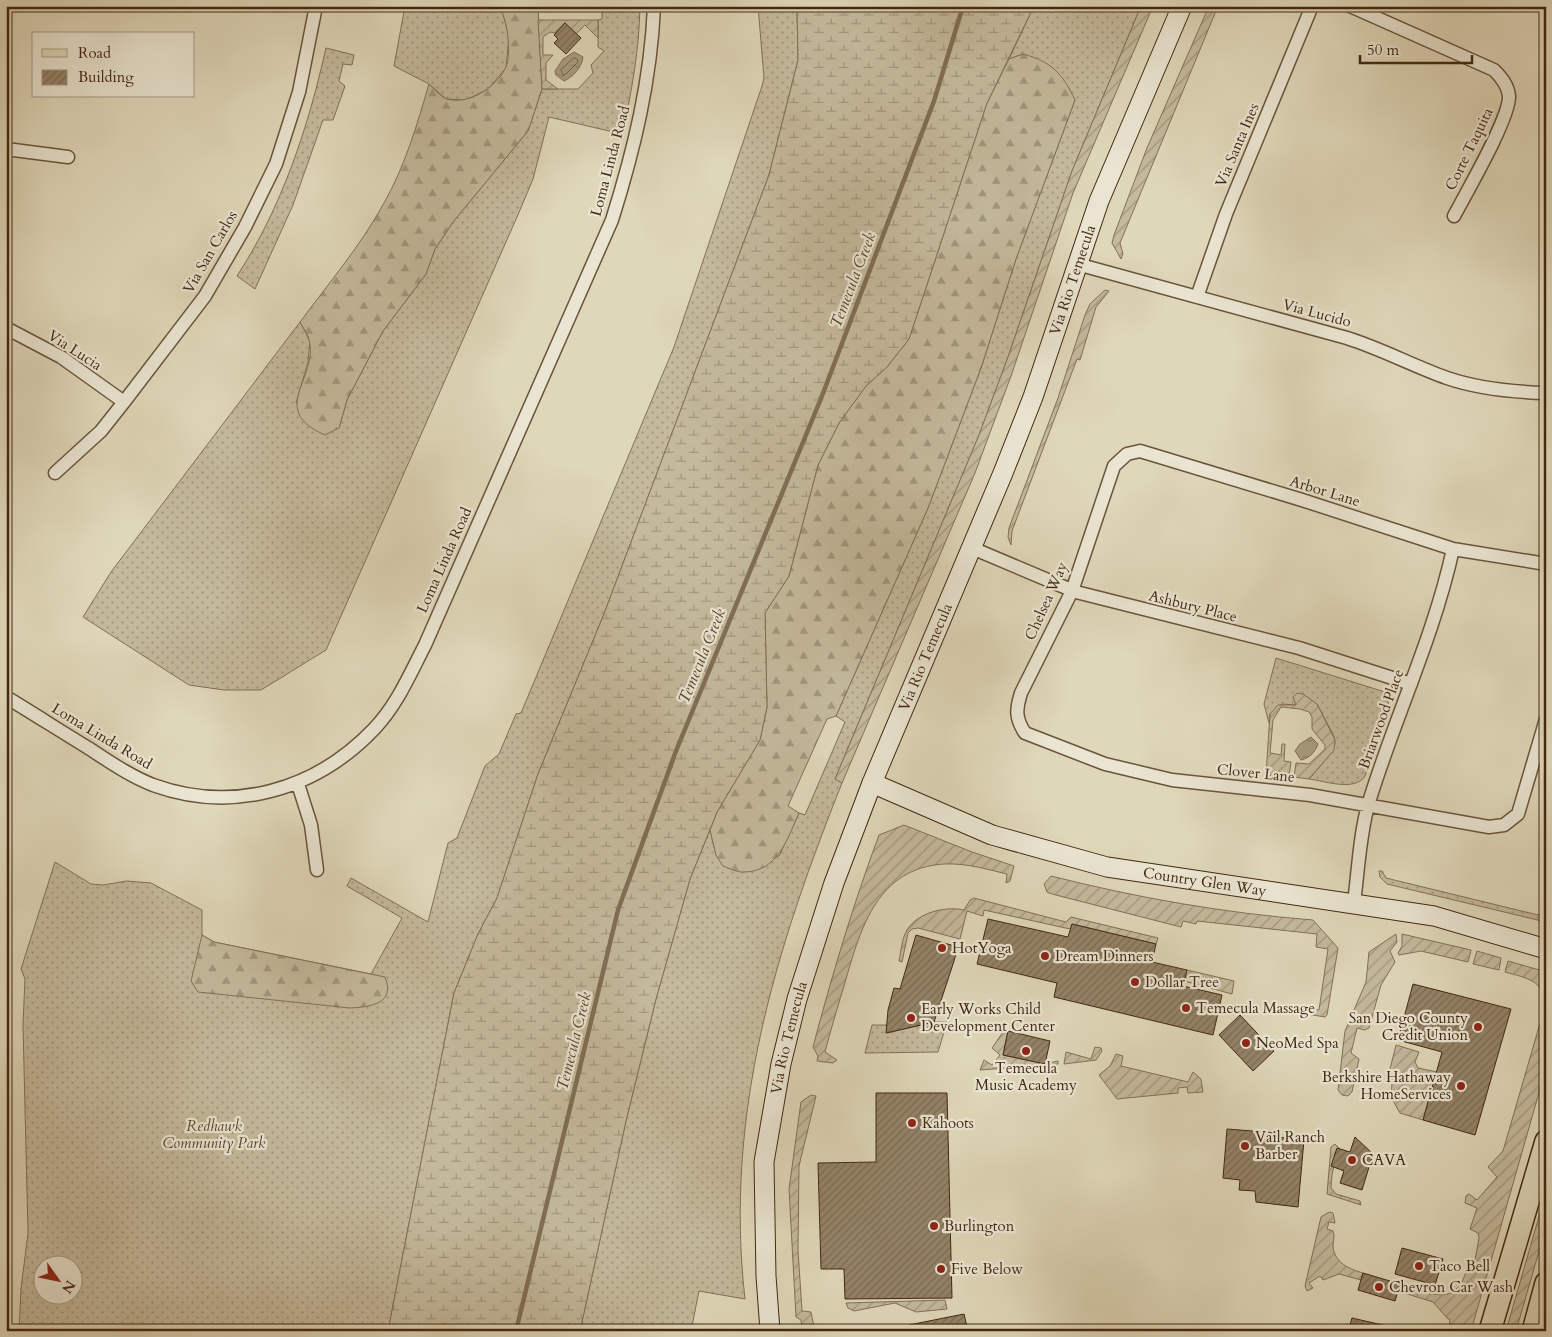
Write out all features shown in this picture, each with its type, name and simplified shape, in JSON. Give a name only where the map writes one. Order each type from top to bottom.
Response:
[{"type":"main road","points":[[1490,1331],[1546,1142]]},
{"type":"main road","points":[[1532,1331],[1546,1283]]},
{"type":"street","name":"Via San Carlos","points":[[55,473],[101,431],[124,402],[205,296],[245,227],[276,164],[299,92],[316,6]]},
{"type":"street","name":"Loma Linda Road","points":[[6,697],[122,769],[151,784],[180,793],[214,797],[252,795],[298,784],[341,759],[374,728],[400,695],[425,645],[612,220],[629,166],[643,105],[652,40],[654,6]]},
{"type":"street","name":"Via Rio Temecula","points":[[770,1331],[766,1276],[764,1162],[781,1064],[797,999],[831,892],[872,783],[972,548],[1033,396],[1099,202],[1182,6]]},
{"type":"street","name":"Via Santa Ines","points":[[1197,297],[1226,214],[1312,6]]},
{"type":"street","name":"Corte Taquita","points":[[1350,6],[1494,70],[1504,80],[1509,96],[1505,116],[1454,216]]},
{"type":"street","points":[[6,149],[68,156]]},
{"type":"street","name":"Via Lucido","points":[[1077,264],[1348,338],[1377,348],[1447,378],[1476,386],[1515,392],[1546,393]]},
{"type":"street","name":"Via Lucia","points":[[6,328],[61,357],[124,402]]},
{"type":"street","name":"Arbor Lane","points":[[1109,480],[1114,466],[1127,454],[1140,451],[1302,500],[1453,549],[1546,564]]},
{"type":"street","name":"Chelsea Way","points":[[1025,732],[1019,724],[1015,711],[1021,693],[1072,590],[1109,480]]},
{"type":"street","name":"Ashbury Place","points":[[972,548],[1072,590],[1103,600],[1299,648],[1411,684]]},
{"type":"street","name":"Briarwood Place","points":[[1354,903],[1368,804],[1446,580],[1453,549]]},
{"type":"street","name":"Clover Lane","points":[[1025,732],[1105,764],[1154,777],[1310,794],[1489,827],[1504,825],[1518,814],[1546,719]]},
{"type":"street","name":"Country Glen Way","points":[[872,783],[992,835],[1107,867],[1434,916],[1546,949]]},
{"type":"street","points":[[298,784],[311,825],[317,870]]},
{"type":"green space","points":[[405,6],[498,6],[502,10],[509,37],[506,68],[488,89],[466,100],[446,99],[429,84],[394,66]]},
{"type":"green space","points":[[498,6],[538,6],[542,89],[528,131],[453,222],[435,249],[426,274],[383,331],[347,400],[339,428],[325,435],[308,425],[299,415],[297,404],[299,392],[308,367],[310,354],[307,333],[300,322],[355,249],[384,203],[404,160],[429,84],[447,99],[464,100],[488,88],[501,76],[507,63],[508,37],[504,18]]},
{"type":"green space","points":[[602,6],[640,6],[634,71],[622,134],[549,117],[533,179],[326,650],[261,690],[224,690],[189,685],[83,617],[111,572],[300,322],[310,341],[308,362],[296,403],[339,428],[347,400],[383,331],[426,274],[435,249],[453,222],[528,131],[542,89],[578,89],[593,73],[591,65],[604,51],[598,47],[598,20],[602,19]]},
{"type":"green space","name":"Redhawk Community Park","points":[[758,6],[797,6],[798,60],[769,175],[604,614],[538,774],[497,898],[478,934],[454,993],[388,1331],[19,1331],[21,1289],[28,1233],[23,1025],[25,979],[21,969],[55,862],[91,884],[103,885],[127,881],[151,883],[202,910],[202,935],[214,942],[371,974],[402,918],[347,886],[351,878],[428,922],[448,843],[457,838],[485,766],[499,754],[516,714],[521,713],[674,347],[764,78]]},
{"type":"green space","points":[[797,6],[1034,6],[987,103],[909,339],[887,367],[866,386],[839,423],[818,465],[789,576],[765,613],[767,707],[760,740],[717,812],[690,879],[656,999],[626,1121],[580,1331],[388,1331],[454,993],[478,934],[497,898],[538,774],[604,614],[769,175],[798,60]]},
{"type":"green space","points":[[1034,6],[1141,6],[1072,171],[979,435],[835,779],[842,783],[796,909],[776,972],[760,1035],[749,1099],[742,1164],[740,1231],[745,1299],[699,1291],[691,1331],[580,1331],[626,1121],[656,999],[690,879],[710,830],[716,855],[779,856],[799,813],[805,815],[845,722],[836,716],[928,508],[981,368],[1016,259],[1075,100],[1023,54],[1009,59]]},
{"type":"green space","points":[[1141,6],[1153,6],[1073,193],[1011,376],[975,473],[842,783],[835,779],[979,435],[1072,171]]},
{"type":"green space","points":[[1209,6],[1218,6],[1120,243],[1123,254],[1121,259],[1112,243],[1114,235],[1147,148]]},
{"type":"green space","points":[[538,20],[598,20],[598,38],[585,25],[576,34],[565,23],[555,33],[550,32],[543,37],[543,55],[553,55],[546,63],[546,80],[558,89],[542,89]]},
{"type":"green space","points":[[326,48],[354,55],[352,65],[343,64],[339,81],[345,86],[333,120],[323,120],[293,205],[255,289],[237,276],[267,223],[292,166],[311,108]]},
{"type":"green space","points":[[1023,54],[1042,61],[1055,70],[1075,100],[1016,259],[981,368],[928,508],[836,716],[827,719],[788,806],[799,813],[790,833],[780,853],[773,861],[754,871],[735,871],[723,866],[716,855],[710,830],[717,812],[760,740],[767,707],[765,613],[789,576],[818,465],[839,423],[866,386],[887,367],[909,339],[987,103],[1009,59]]},
{"type":"green space","points":[[1105,290],[1109,291],[1096,307],[1080,360],[1077,359],[1012,531],[1011,545],[1008,537],[1009,528],[1058,398],[1085,315],[1090,304]]},
{"type":"green space","points":[[1276,658],[1385,692],[1389,706],[1365,776],[1360,781],[1347,785],[1309,779],[1323,763],[1335,744],[1334,736],[1317,704],[1293,697],[1296,705],[1282,704],[1270,714],[1269,723],[1264,704]]},
{"type":"green space","points":[[1297,693],[1303,694],[1317,704],[1335,740],[1334,750],[1309,779],[1294,777],[1296,763],[1309,764],[1325,749],[1325,745],[1312,729],[1312,717],[1309,712],[1281,707],[1273,720],[1270,753],[1281,755],[1282,744],[1285,744],[1284,761],[1291,762],[1289,776],[1266,775],[1270,714],[1278,705],[1296,705],[1293,697]]},
{"type":"green space","points":[[904,825],[972,852],[1014,866],[1010,881],[1006,883],[1007,874],[984,868],[944,864],[921,868],[903,876],[888,888],[866,921],[858,940],[832,1025],[825,1052],[837,1060],[833,1063],[817,1061],[818,1056],[813,1047],[820,1020],[869,861],[879,835]]},
{"type":"green space","points":[[1379,871],[1382,871],[1386,878],[1538,915],[1546,910],[1546,922],[1387,884],[1380,877]]},
{"type":"green space","points":[[1051,876],[1181,904],[1313,920],[1338,948],[1327,1015],[1325,1017],[1307,1014],[1310,1009],[1319,1010],[1328,949],[1316,947],[1317,934],[1197,921],[1196,924],[1183,921],[1181,927],[1052,894],[1047,892],[1044,884]]},
{"type":"green space","points":[[974,898],[1066,922],[1071,917],[1158,938],[1156,944],[1072,924],[1070,929],[984,910],[983,916],[967,911],[960,939],[918,928],[912,929],[908,933],[902,962],[899,961],[904,937],[912,924],[933,912],[949,909],[964,910],[970,900]]},
{"type":"green space","points":[[1396,934],[1397,942],[1390,951],[1395,962],[1381,985],[1369,1028],[1365,1030],[1357,1028],[1351,1053],[1359,1059],[1352,1092],[1348,1096],[1342,1095],[1338,1090],[1345,1031],[1366,982],[1369,952]]},
{"type":"green space","points":[[1402,934],[1471,950],[1468,962],[1421,951],[1399,955],[1398,953],[1402,946]]},
{"type":"green space","points":[[202,935],[214,942],[385,977],[387,993],[384,998],[373,1005],[350,1008],[198,992],[191,981]]},
{"type":"green space","points":[[1477,951],[1501,958],[1499,970],[1473,964]]},
{"type":"green space","points":[[1508,961],[1546,972],[1546,1068],[1471,1331],[1449,1331],[1450,1319],[1433,1302],[1398,1291],[1400,1284],[1434,1294],[1443,1295],[1451,1293],[1458,1288],[1468,1265],[1474,1266],[1479,1238],[1478,1233],[1470,1229],[1477,1208],[1465,1203],[1466,1196],[1469,1194],[1477,1200],[1497,1177],[1488,1167],[1503,1151],[1545,1006],[1542,991],[1538,985],[1527,979],[1505,972]]},
{"type":"green space","points":[[1187,970],[1234,981],[1232,994],[1184,981]]},
{"type":"green space","points":[[934,1022],[947,1022],[938,1052],[865,1053],[872,1025],[887,1025],[887,1033]]},
{"type":"green space","points":[[1005,1029],[1008,1031],[1003,1055],[1045,1064],[1058,1061],[1058,1064],[980,1070],[984,1060],[992,1065],[1000,1055],[992,1048]]},
{"type":"green space","points":[[1396,1045],[1419,1052],[1415,1062],[1418,1068],[1437,1072],[1423,1120],[1400,1113],[1391,1097],[1392,1084],[1388,1077]]},
{"type":"green space","points":[[1095,1047],[1101,1048],[1102,1051],[1096,1060],[1064,1064],[1066,1052],[1091,1059]]},
{"type":"green space","points":[[1116,1054],[1123,1056],[1121,1066],[1188,1082],[1193,1072],[1201,1079],[1203,1092],[1188,1093],[1187,1087],[1178,1088],[1178,1093],[1117,1099],[1099,1075],[1110,1066]]},
{"type":"green space","points":[[811,1095],[816,1096],[799,1166],[798,1250],[802,1311],[811,1312],[814,1327],[802,1328],[801,1320],[796,1317],[789,1189],[801,1102]]},
{"type":"green space","points":[[1335,1144],[1339,1148],[1332,1174],[1331,1188],[1336,1194],[1360,1201],[1361,1205],[1327,1194],[1331,1147]]},
{"type":"green space","points":[[1546,1192],[1546,1227],[1542,1241],[1516,1331],[1506,1331]]},
{"type":"green space","points":[[1329,1212],[1333,1213],[1335,1223],[1329,1222],[1327,1229],[1333,1231],[1334,1253],[1348,1267],[1363,1273],[1361,1280],[1339,1274],[1323,1280],[1320,1276],[1309,1283],[1313,1288],[1307,1291],[1305,1286],[1321,1217]]},
{"type":"green space","points":[[945,1300],[947,1309],[916,1312],[895,1303],[854,1311],[848,1308],[846,1303]]},
{"type":"water","points":[[574,52],[583,57],[581,64],[571,77],[564,81],[556,75],[555,71],[563,59]]},
{"type":"water","points":[[1311,737],[1318,744],[1317,747],[1310,756],[1301,760],[1295,751],[1300,744]]},
{"type":"building","points":[[565,23],[581,38],[566,54],[554,43],[558,39],[554,35]]},
{"type":"building","points":[[988,919],[1068,937],[1072,924],[1156,944],[1152,962],[1187,970],[1183,986],[1222,995],[1213,1035],[1054,997],[1057,983],[977,964]]},
{"type":"building","points":[[916,935],[958,947],[954,961],[934,1022],[886,1033],[888,1010],[894,988],[900,989]]},
{"type":"building","points":[[1413,984],[1511,1009],[1475,1135],[1423,1120],[1442,1052],[1398,1040]]},
{"type":"building","name":"NeoMed Spa","points":[[1240,1015],[1274,1051],[1253,1071],[1219,1035]]},
{"type":"building","name":"Temecula Music Academy","points":[[1008,1031],[1050,1041],[1045,1064],[1003,1055]]},
{"type":"building","points":[[876,1093],[947,1093],[952,1298],[845,1299],[844,1269],[821,1269],[818,1163],[876,1162]]},
{"type":"building","points":[[1227,1129],[1277,1133],[1276,1137],[1304,1140],[1298,1207],[1256,1202],[1255,1191],[1239,1190],[1240,1180],[1223,1178]]},
{"type":"building","name":"CAVA","points":[[1355,1137],[1373,1154],[1362,1190],[1340,1183],[1344,1171],[1331,1166],[1337,1148],[1350,1152]]},
{"type":"building","name":"Taco Bell","points":[[1402,1248],[1443,1259],[1435,1285],[1395,1274]]},
{"type":"building","name":"Chevron Car Wash","points":[[1363,1273],[1400,1284],[1395,1301],[1358,1290]]},
{"type":"building","points":[[964,1314],[968,1331],[910,1331],[909,1325]]},
{"type":"building","points":[[1352,1318],[1387,1326],[1386,1331],[1348,1331]]},
{"type":"waterway","name":"Temecula Creek","points":[[516,1331],[618,910],[676,751],[822,396],[934,101],[963,6]]},
{"type":"place","name":"HotYoga","points":[[942,948]]},
{"type":"place","name":"Dream Dinners","points":[[1045,956]]},
{"type":"place","name":"Dollar Tree","points":[[1135,982]]},
{"type":"place","name":"Temecula Massage","points":[[1186,1008]]},
{"type":"place","name":"Early Works Child Development Center","points":[[911,1018]]},
{"type":"place","name":"San Diego County Credit Union","points":[[1478,1027]]},
{"type":"place","name":"NeoMed Spa","points":[[1246,1043]]},
{"type":"place","name":"Temecula Music Academy","points":[[1026,1051]]},
{"type":"place","name":"Berkshire Hathaway HomeServices","points":[[1461,1086]]},
{"type":"place","name":"Kahoots","points":[[912,1123]]},
{"type":"place","name":"Vail Ranch Barber","points":[[1245,1146]]},
{"type":"place","name":"CAVA","points":[[1352,1160]]},
{"type":"place","name":"Burlington","points":[[934,1226]]},
{"type":"place","name":"Taco Bell","points":[[1419,1266]]},
{"type":"place","name":"Five Below","points":[[941,1269]]},
{"type":"place","name":"Chevron Car Wash","points":[[1379,1287]]}]
